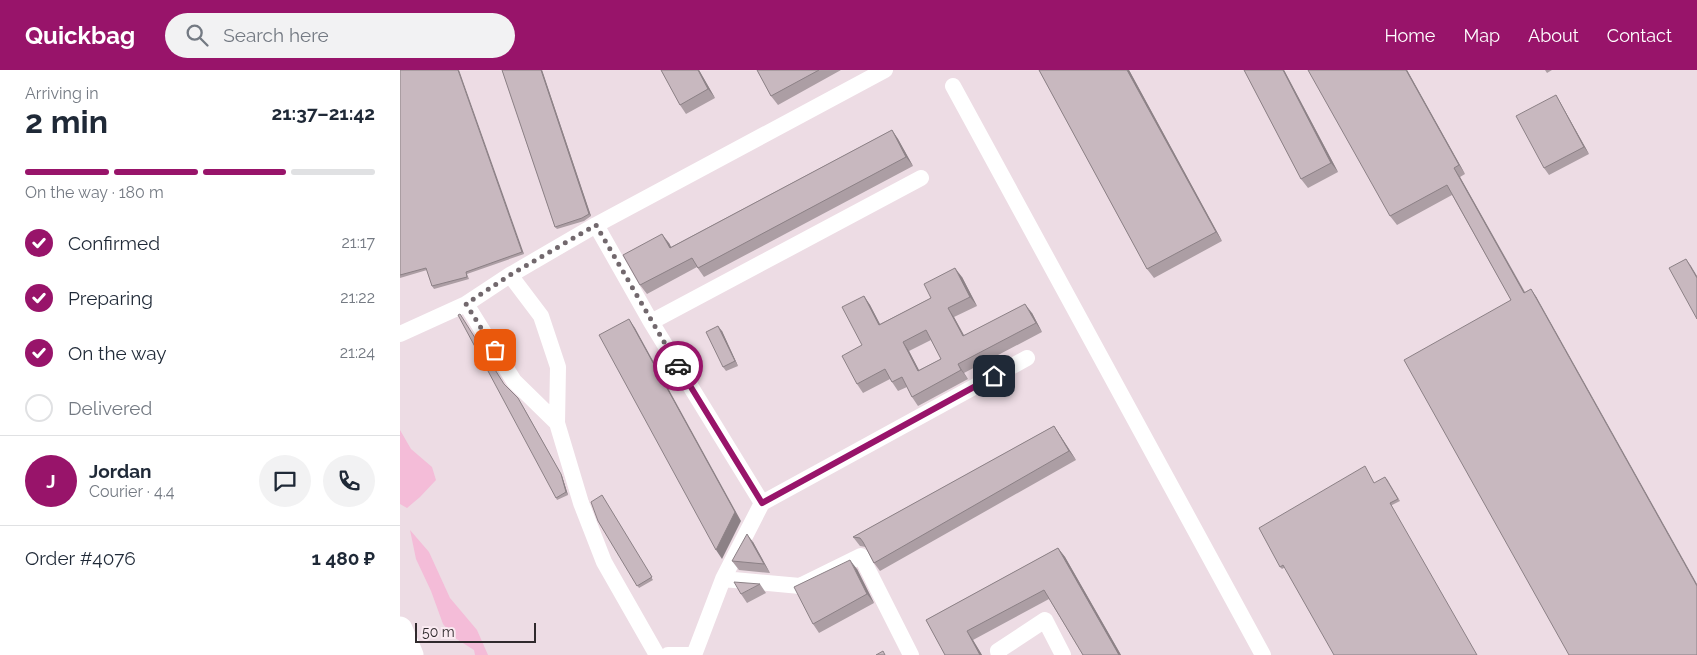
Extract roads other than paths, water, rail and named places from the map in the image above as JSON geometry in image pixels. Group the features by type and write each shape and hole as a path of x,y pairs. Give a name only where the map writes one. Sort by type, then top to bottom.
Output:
{"highway":[{"path":"400,629 411,655"}],"lane":[{"path":"400,334 466,304 510,275 596,225 885,70"},
{"path":"954,86 1263,655"},
{"path":"651,322 921,178"},
{"path":"596,225 651,322 762,503"},
{"path":"510,275 541,316 558,367 557,423 581,502 604,562 657,655"},
{"path":"466,304 514,381 557,423"},
{"path":"668,655 694,655 723,579 762,503 1027,358"},
{"path":"723,579 800,586 860,556 911,655"},
{"path":"999,655 998,651 1045,620 1063,655"}]}
